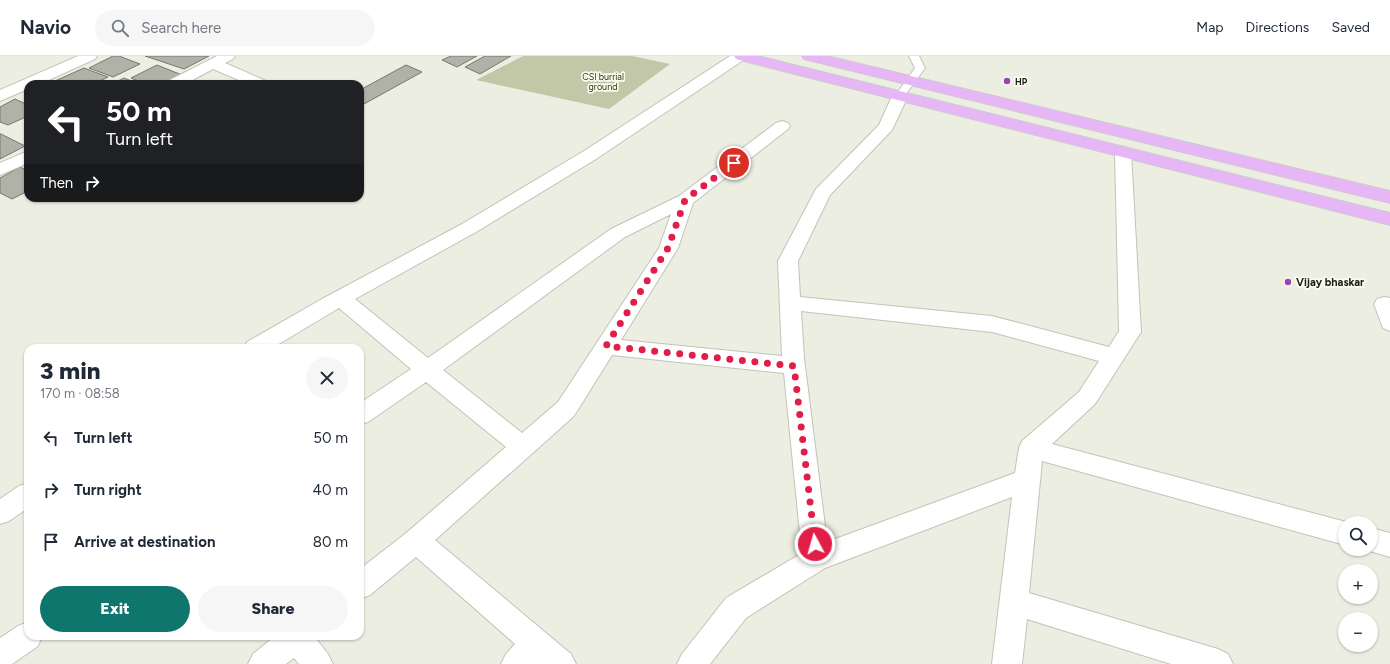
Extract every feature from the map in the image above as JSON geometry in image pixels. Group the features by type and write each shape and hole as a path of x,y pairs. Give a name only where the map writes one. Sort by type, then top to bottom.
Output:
{"highway":[{"path":"740,56 905,88 1390,197"},
{"path":"809,56 905,88 1124,152 1390,219"}],"street":[{"path":"36,80 90,56"},
{"path":"181,80 228,56"},
{"path":"262,344 341,298 469,228 590,155 740,56"},
{"path":"213,64 251,80"},
{"path":"0,96 24,85"},
{"path":"816,559 794,366 788,261 822,193 879,133 886,128 905,88"},
{"path":"364,412 427,370 618,233 685,200 782,126"},
{"path":"1007,664 1031,448 1087,398 1130,332 1124,152"},
{"path":"0,170 24,158"},
{"path":"364,583 415,541 566,409 668,248 685,200"},
{"path":"341,298 427,370 523,447"},
{"path":"791,303 992,324 1114,357"},
{"path":"606,346 794,366"},
{"path":"1031,448 1338,531"},
{"path":"692,664 736,608 816,559 1027,480"},
{"path":"0,513 24,497"},
{"path":"415,541 561,664"},
{"path":"1378,542 1390,546"},
{"path":"1015,602 1218,664"},
{"path":"0,654 24,639"},
{"path":"263,664 291,640"},
{"path":"299,640 318,664"},
{"path":"516,664 536,643"}],"lane":[{"path":"905,88 920,68 914,56"}],"green space":[{"name":"CSI burrial ground","path":"523,56 632,56 670,64 609,109 476,80"}],"building":[{"path":"113,56 119,56 140,64 113,77 89,68"},
{"path":"145,56 209,56 184,69"},
{"path":"451,56 477,56 457,67 442,60"},
{"path":"485,56 511,56 480,74 465,67"},
{"path":"157,65 182,75 172,80 136,80 131,78"},
{"path":"406,65 422,72 364,104 364,88"},
{"path":"84,68 108,77 102,80 57,80"},
{"path":"15,99 24,103 24,118 8,125 0,122 0,107"},
{"path":"0,134 24,146 24,147 0,159"},
{"path":"20,167 24,169 24,193 12,199 0,193 0,178"}],"place":[{"name":"HP","path":"1007,81"},
{"name":"Vijay bhaskar","path":"1288,282"}],"route":[{"path":"734,163 685,200 668,248 606,346 794,366 815,544"}]}
